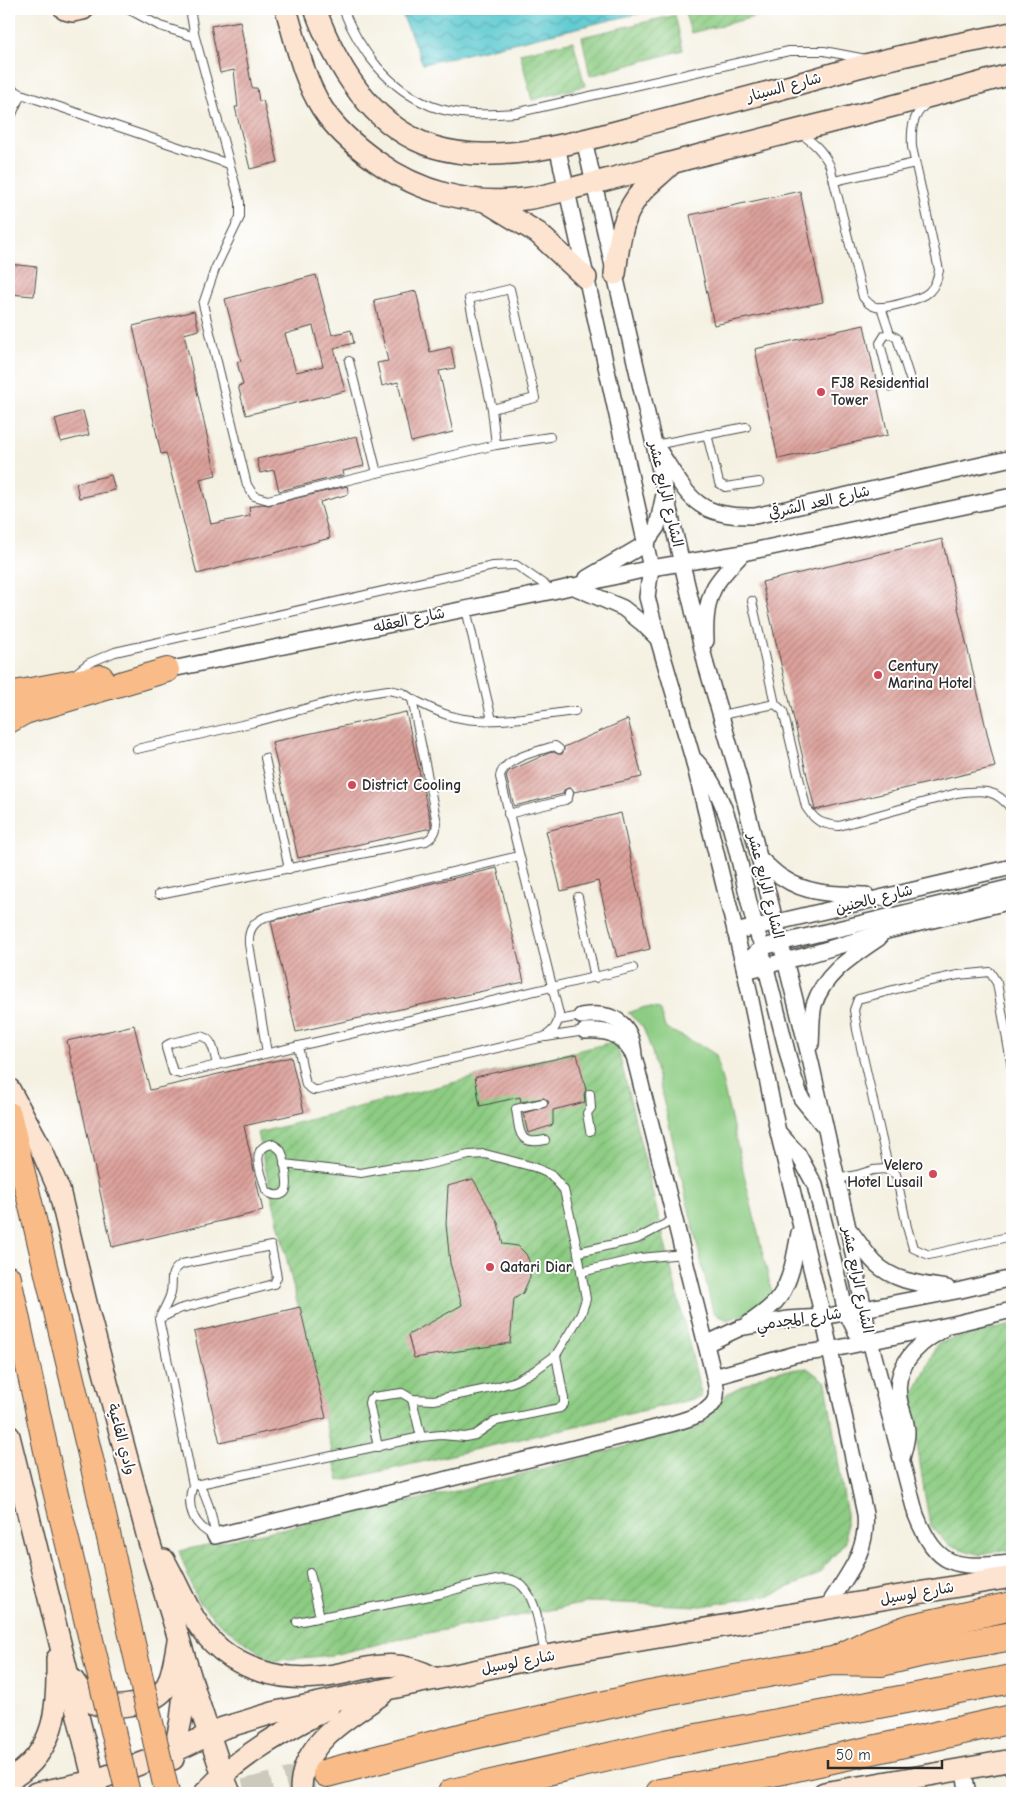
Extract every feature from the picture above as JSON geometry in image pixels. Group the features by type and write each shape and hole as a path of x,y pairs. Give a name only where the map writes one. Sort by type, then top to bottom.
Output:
{"highway":[{"path":"832,1662 872,1642 912,1628 1012,1606"},
{"path":"327,1773 464,1737 650,1696 832,1662 882,1662 924,1652 1012,1636"},
{"path":"452,1793 666,1744 1012,1679"},
{"path":"660,1793 760,1775 1012,1719"}],"main road":[{"path":"9,694 126,672 167,670"},
{"path":"9,721 25,712 167,670"},
{"path":"9,1114 92,1462 167,1793"},
{"path":"9,1278 51,1474 128,1793"},
{"path":"9,1338 13,1354 34,1396"}],"street":[{"path":"64,9 83,9"},
{"path":"286,9 310,84 322,108 350,142 400,178 436,192 485,201 526,199 567,190 1012,74"},
{"name":"شارع السينار","path":"315,9 340,64 358,92 374,110 391,124 412,137 434,147 480,153 557,146 584,140 778,90 875,62 1012,33"},
{"name":"الشارع الرابع عشر","path":"584,140 706,665 738,774 811,1063 848,1228 870,1341 916,1515 923,1534 942,1557 953,1562 973,1566 1012,1564"},
{"name":"الشارع الرابع عشر","path":"557,146 651,568 647,597 693,759 735,932 778,1132 823,1317 866,1526 863,1547 826,1609"},
{"path":"615,274 620,237 628,210 644,190 673,162"},
{"path":"485,201 538,233 586,278"},
{"name":"شارع العد الشرقي","path":"655,444 692,500 705,509 733,516 755,516 1012,458"},
{"path":"627,463 647,512 657,527 678,543 705,558"},
{"path":"572,586 645,544 657,527 665,492"},
{"path":"651,568 743,553 1012,496"},
{"path":"706,665 706,628 711,594 716,584 743,553"},
{"name":"شارع العقله","path":"167,670 553,591 651,568"},
{"path":"572,586 622,608 642,623 658,639"},
{"path":"693,759 712,781 724,806 755,928 762,948 793,1075 801,1098 826,1130"},
{"path":"759,858 782,878 797,887 811,892 885,896"},
{"name":"شارع بالحنين","path":"735,932 1012,867"},
{"path":"744,971 751,957 762,948 781,942 1012,887"},
{"path":"744,971 891,930 1012,901"},
{"path":"811,1063 812,1018 814,1006 822,986 843,964 891,930"},
{"path":"735,932 752,938 775,959 784,961"},
{"path":"215,1536 652,1429 710,1409 717,1391 634,1056 633,1043 628,1030 619,1020 604,1015 581,1016"},
{"path":"585,1032 602,1031 615,1035 626,1044 634,1056"},
{"name":"وادي القاعية","path":"9,1088 40,1144 59,1190 88,1310 148,1538 226,1785"},
{"path":"778,1132 798,1154 815,1185 846,1312 856,1332 870,1341"},
{"path":"740,1328 765,1312 780,1296 793,1264 800,1226"},
{"path":"848,1228 874,1263 890,1274 921,1284 961,1290"},
{"name":"شارع المجدمي","path":"706,1344 740,1328 787,1318 823,1317 1012,1278"},
{"path":"714,1377 796,1354 829,1350 1012,1310"},
{"path":"901,1462 906,1422 898,1389 904,1366 912,1353 928,1339 954,1324"},
{"path":"9,1436 56,1626 100,1789"},
{"path":"148,1538 170,1570 194,1618 219,1648 242,1663 259,1671 281,1676 305,1678 388,1665 419,1670 436,1679"},
{"name":"شارع لوسيل","path":"36,1793 100,1789 210,1734 255,1717 546,1656 1012,1577"},
{"path":"9,1780 36,1758 51,1730 56,1705 56,1626"},
{"path":"68,1671 80,1692 91,1702 103,1706 136,1704 154,1697 164,1690 173,1668 178,1637"},
{"path":"163,1793 175,1751 184,1699 186,1663"},
{"path":"301,1793 303,1774 309,1758 319,1741 389,1689"},
{"path":"205,1793 226,1785 280,1735 349,1697"},
{"path":"824,1793 1012,1760"},
{"path":"964,1769 968,1793"}],"lane":[{"path":"128,9 160,26 196,37"},
{"path":"190,9 240,202 240,217 215,269 203,304 247,485 254,496 268,500 496,445 550,437"},
{"path":"343,9 362,46 376,65 392,81 411,95 431,106 464,113 514,113 789,51 824,51 875,62"},
{"path":"9,87 21,94 229,164"},
{"path":"9,121 21,94"},
{"path":"795,130 824,153 830,166 863,297 874,307 920,298 934,286 939,270 914,163 911,131 915,117 924,105 939,94"},
{"path":"834,181 914,163"},
{"path":"492,409 535,398 510,289 469,299 492,409 496,445"},
{"path":"881,307 890,334 897,338 911,382"},
{"path":"890,334 885,335 880,343 891,387"},
{"path":"349,361 377,473"},
{"path":"655,444 746,426"},
{"path":"707,434 718,484 724,487 759,482"},
{"path":"67,682 89,663 115,652 493,566 516,565 553,591"},
{"path":"752,601 775,704 783,711 806,807 814,820 828,825 839,826 957,793 974,791 991,793 1004,798 1012,810"},
{"path":"466,609 492,720"},
{"path":"137,749 388,690 403,693 412,699 453,717 470,720 492,720 575,711"},
{"path":"159,894 289,869 426,840 432,837 436,831 437,823 412,699"},
{"path":"721,715 775,704"},
{"path":"544,1037 551,1034 556,1028 559,1014 500,782 500,772 512,762 551,746 556,746 560,749"},
{"path":"265,758 289,869"},
{"path":"508,814 565,800 568,798 569,793"},
{"path":"267,1053 249,944 249,935 257,921 265,917 519,856"},
{"path":"578,897 595,978"},
{"path":"217,1065 212,1044 206,1037 197,1037 171,1043 167,1046 172,1070 175,1074 180,1074 633,968"},
{"path":"889,1171 854,1010 858,999 916,984 990,972 997,983 1012,1068"},
{"path":"558,1020 581,1016"},
{"path":"298,1046 306,1085 313,1090 318,1090 544,1037 585,1032"},
{"path":"590,1094 591,1108 587,1113 590,1131"},
{"path":"543,1103 516,1109 520,1134 532,1142 544,1140"},
{"path":"272,1144 282,1152 284,1164 288,1183 286,1191 281,1195 275,1196 266,1190 258,1163 258,1153 265,1145 272,1144"},
{"path":"284,1164 360,1173 393,1166 421,1166 469,1155 485,1154 528,1165 551,1175 564,1190 586,1299 581,1314 556,1355 534,1371 513,1382 492,1388 434,1400 412,1399 402,1393 373,1397 370,1399 378,1447"},
{"path":"837,1179 873,1170 885,1169 896,1174 913,1248 929,1255 1012,1236"},
{"path":"578,1252 637,1239 675,1218"},
{"path":"159,1319 179,1309 274,1284 277,1277 271,1246 182,1264 172,1273 171,1294 159,1319 196,1485 211,1510 215,1536"},
{"path":"581,1272 640,1258 684,1254"},
{"path":"196,1485 421,1437 475,1435 494,1422 560,1408 564,1404 564,1399 556,1355"},
{"path":"412,1399 421,1437"},
{"path":"196,1485 190,1498 195,1519 200,1528 215,1536"},
{"path":"310,1573 320,1617"},
{"path":"297,1622 439,1594 485,1582 504,1579 513,1580 525,1588 530,1596 546,1656"}],"green space":[{"path":"705,9 786,9 691,33 685,13"},
{"path":"675,15 683,50 590,76 582,37"},
{"path":"573,41 585,86 532,100 520,53"},
{"path":"645,1007 660,1009 665,1028 716,1055 773,1297 759,1309 727,1320 713,1312 652,1052 643,1027 628,1013"},
{"path":"616,1041 702,1397 339,1481 257,1133"},
{"path":"1012,1325 1012,1549 981,1555 948,1545 930,1525 911,1401 937,1344"},
{"path":"807,1368 826,1382 846,1510 846,1542 817,1575 771,1595 702,1606 592,1602 412,1636 332,1655 271,1661 219,1623 197,1600 179,1551 466,1489 702,1426 726,1394 770,1372"}],"water":[{"path":"400,9 658,9 423,64"}],"building":[{"path":"240,21 252,88 257,88 259,102 263,100 278,162 250,169 235,107 238,107 234,70 220,73 211,26"},
{"path":"800,191 823,302 714,325 690,215"},
{"path":"9,264 37,267 34,296 9,294"},
{"path":"316,275 332,335 351,330 354,343 334,348 345,391 246,415 238,386 243,385 237,362 241,361 225,299","holes":["313,326 323,366 296,372 285,334"]},
{"path":"416,291 430,352 451,347 455,368 439,371 453,432 411,442 398,382 382,386 377,363 388,361 374,300"},
{"path":"194,311 199,330 184,334 216,475 200,479 211,524 250,516 249,507 262,504 269,505 347,486 349,494 320,502 330,538 197,574 166,453 161,454 133,326"},
{"name":"FJ8 Residential Tower","path":"864,325 888,435 778,459 755,349"},
{"path":"83,411 89,435 61,442 55,419"},
{"path":"357,436 364,466 343,471 344,475 279,491 274,470 260,473 257,459"},
{"path":"111,475 115,490 79,498 76,483"},
{"name":"Century Marina Hotel","path":"942,539 995,767 815,810 762,582"},
{"name":"District Cooling","path":"406,712 431,828 298,858 272,742"},
{"path":"628,719 642,777 574,792 572,788 568,788 564,790 563,794 514,806 506,776 509,771 549,753 562,754 564,747"},
{"path":"621,813 650,949 617,957 598,881 561,891 546,831"},
{"path":"497,868 524,982 296,1032 271,921"},
{"path":"134,1025 150,1090 291,1057 304,1112 244,1126 263,1211 112,1247 67,1041"},
{"path":"577,1054 586,1090 584,1094 585,1102 553,1110 553,1125 528,1133 523,1113 546,1107 549,1102 544,1098 521,1102 520,1097 480,1106 475,1077"},
{"name":"Qatari Diar","path":"473,1179 498,1223 503,1244 518,1246 526,1254 530,1263 530,1277 523,1293 514,1299 510,1343 414,1358 408,1335 462,1305 450,1263 446,1224 448,1186"},
{"path":"300,1307 326,1418 220,1443 194,1332"}],"tunnel":[{"path":"245,1793 327,1773"}],"place":[{"name":"FJ8 Residential Tower","path":"821,392"},
{"name":"Century Marina Hotel","path":"878,675"},
{"name":"District Cooling","path":"352,785"},
{"name":"Velero Hotel Lusail","path":"933,1174"},
{"name":"Qatari Diar","path":"490,1267"}]}
